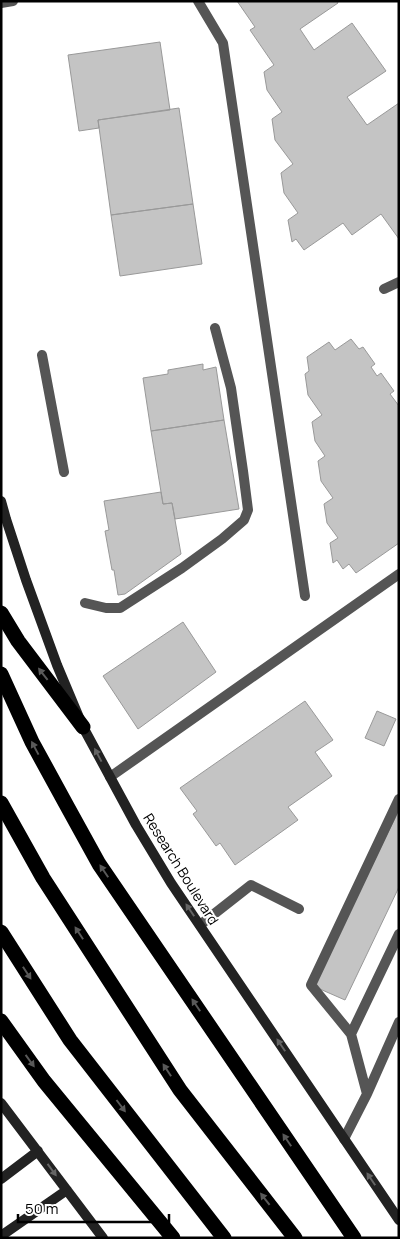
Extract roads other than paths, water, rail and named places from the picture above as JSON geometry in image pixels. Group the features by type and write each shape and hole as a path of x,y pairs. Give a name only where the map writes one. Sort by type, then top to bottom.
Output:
{"highway":[{"path":"1,612 18,641 83,727"},
{"path":"1,674 32,742 99,864 354,1238"},
{"path":"1,803 43,878 180,1090 295,1238"},
{"path":"1,932 70,1040 224,1238"},
{"path":"1,1021 44,1081 173,1238"}],"main road":[{"name":"Research Boulevard","path":"1,501 8,528 57,665 83,727 110,777 171,883 399,1220"},
{"path":"1,1103 103,1238"},
{"path":"1,1179 38,1151"},
{"path":"1,1236 66,1190"}],"street":[{"path":"1,3 13,1"},
{"path":"198,1 223,43 305,596"},
{"path":"384,289 399,282"},
{"path":"86,603 106,608 120,608 190,562 244,520 248,510 244,471 231,388 216,328"},
{"path":"42,355 64,472"},
{"path":"110,777 399,574"},
{"path":"368,1094 351,1034 311,984 399,799"},
{"path":"200,925 252,885 300,909"},
{"path":"351,1034 399,934"},
{"path":"344,1139 368,1094 399,1022"}]}
